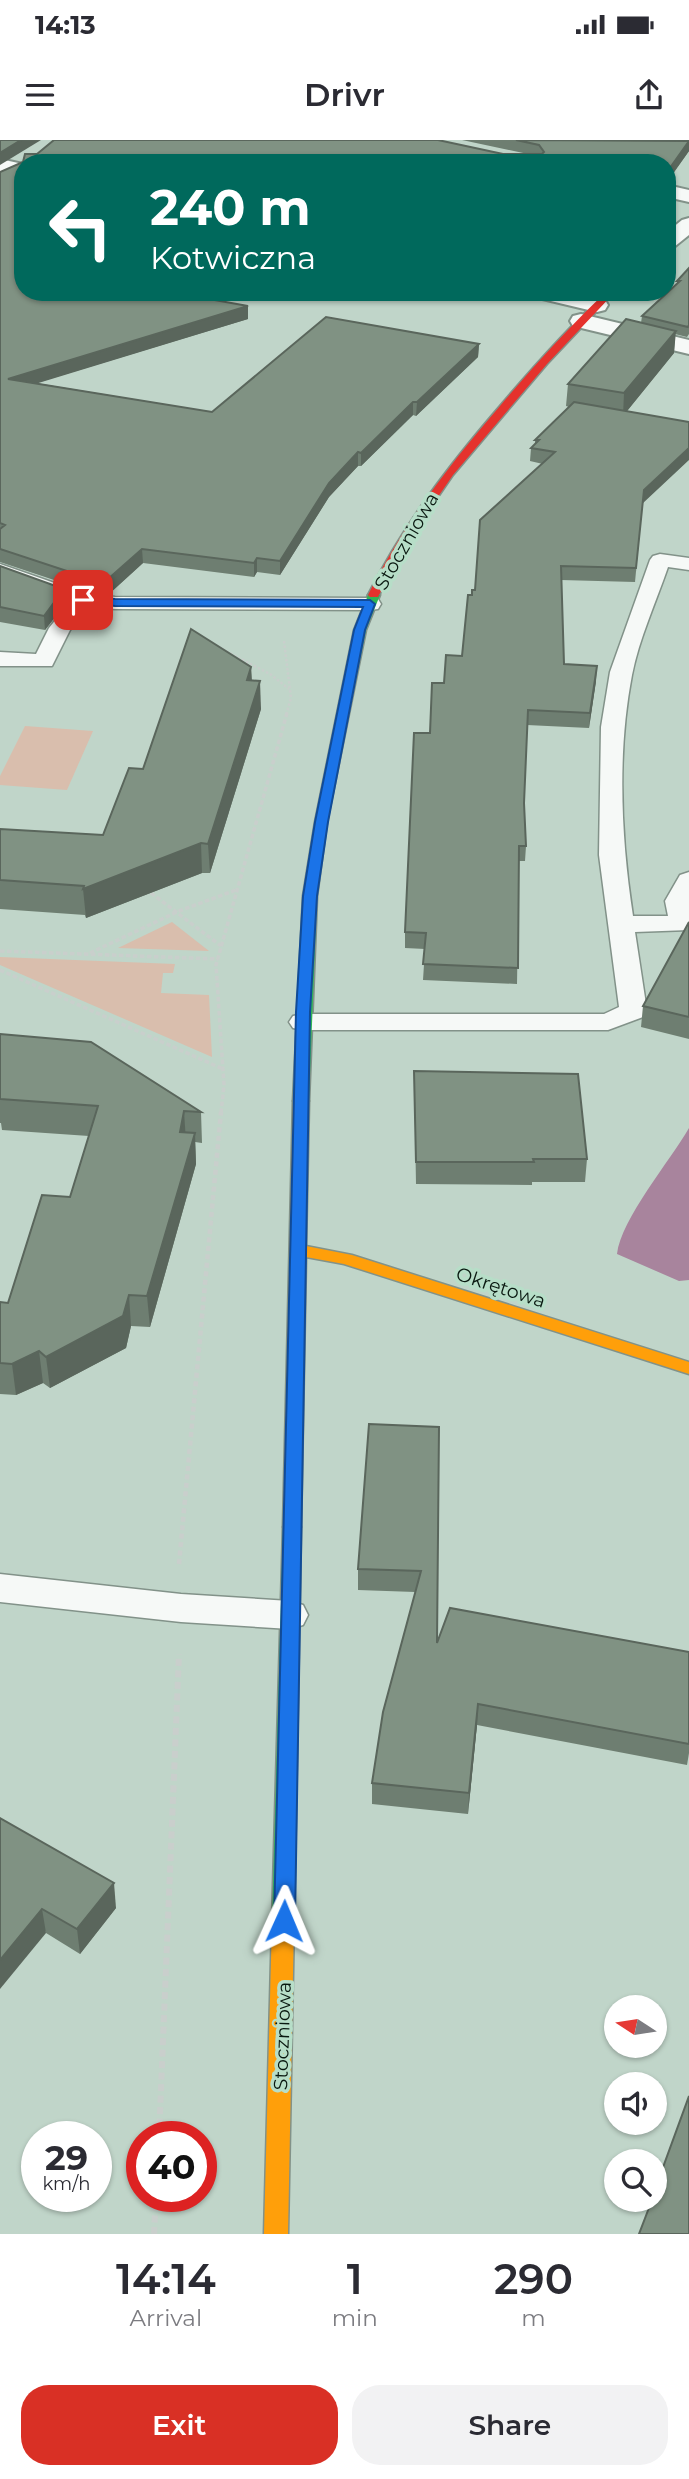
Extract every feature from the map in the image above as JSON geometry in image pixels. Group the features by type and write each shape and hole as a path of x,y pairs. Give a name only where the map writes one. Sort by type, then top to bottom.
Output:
{"street":[{"path":"577,301 597,306 689,347"},
{"name":"Stoczniowa","path":"276,2234 303,1022 310,896 321,822 360,630 370,604 428,499 518,391 597,306"},
{"name":"Okrętowa","path":"299,1250 346,1259 689,1368"}],"lane":[{"path":"303,1022 608,1022 633,1011 611,855 613,727 621,672 660,560 689,564"},
{"path":"0,570 83,600 115,603 370,604"},
{"path":"0,659 44,661 60,628 83,600"},
{"path":"619,924 686,924 678,901 689,880"},
{"path":"0,1588 181,1608 290,1615"}],"path":[{"path":"160,2121 181,1608 179,1543 223,1098 218,959 291,698 284,639"},
{"path":"210,643 270,674 289,690"},
{"path":"86,954 178,911 237,890"},
{"path":"151,892 221,946"},
{"path":"0,951 218,959"},
{"path":"0,970 223,1069"},
{"path":"154,2234 155,2212"}],"shaded area":[{"path":"25,726 93,731 67,790 0,785 0,776"},
{"path":"172,922 209,951 118,948"},
{"path":"0,957 175,964 173,973 163,973 161,993 209,995 212,1057 0,965"},
{"path":"689,1128 689,1280 679,1281 617,1254 627,1224"}],"building":[{"path":"0,140 21,140 0,153"},
{"path":"54,140 438,140 503,154 37,154"},
{"path":"516,140 689,141 676,159 676,154 542,154 544,152 539,145"},
{"path":"14,166 14,301 220,301 248,306 8,379 212,412 326,317 479,344 417,402 413,402 361,453 358,452 329,483 280,561 257,558 254,563 142,549 108,579 85,577 0,549 0,529 5,525 0,523 0,172"},
{"path":"689,268 688,327 642,316 658,301 676,301 676,285 680,281 677,281"},
{"path":"626,319 676,331 624,393 568,384"},
{"path":"574,402 689,422 689,448 644,490 636,568 561,566 564,664 597,666 590,713 528,710 524,803 526,846 519,846 518,968 423,964 426,933 405,932 414,733 430,733 432,683 444,683 446,655 462,656 468,595 472,595 472,590 475,590 480,520 555,452 531,448 539,440 535,440"},
{"path":"0,566 64,589 44,616 0,607"},
{"path":"191,629 251,667 247,680 260,681 208,844 201,843 83,889 84,886 0,880 0,829 103,835 129,768 143,769"},
{"path":"689,922 689,1017 643,1006"},
{"path":"0,1034 91,1042 201,1112 184,1111 180,1132 195,1133 147,1296 129,1295 123,1316 46,1357 39,1351 12,1364 0,1363 0,1302 8,1303 42,1195 70,1197 98,1106 0,1099"},
{"path":"414,1071 578,1074 587,1159 416,1162"},
{"path":"369,1424 439,1427 437,1643 450,1608 689,1652 689,1744 478,1704 469,1793 372,1783 383,1712 421,1571 358,1569"},
{"path":"0,1818 114,1883 77,1929 42,1909 0,1960"},
{"path":"689,2096 689,2234 639,2234 647,2212 667,2212 667,2156"}],"traffic: fast":[{"path":"301,1101 310,896 321,822 360,630 374,595"},
{"path":"283,1921 292,1527"}],"traffic: slow":[{"path":"292,1527 301,1101"},
{"path":"299,1250 346,1259 689,1368"},
{"path":"276,2234 283,1921"}],"traffic: jam":[{"path":"374,595 402,542 450,473 543,362 602,301"}],"route":[{"path":"83,600 115,603 216,601 370,604 360,630 321,822 310,896 303,1012 284,1921"}]}
